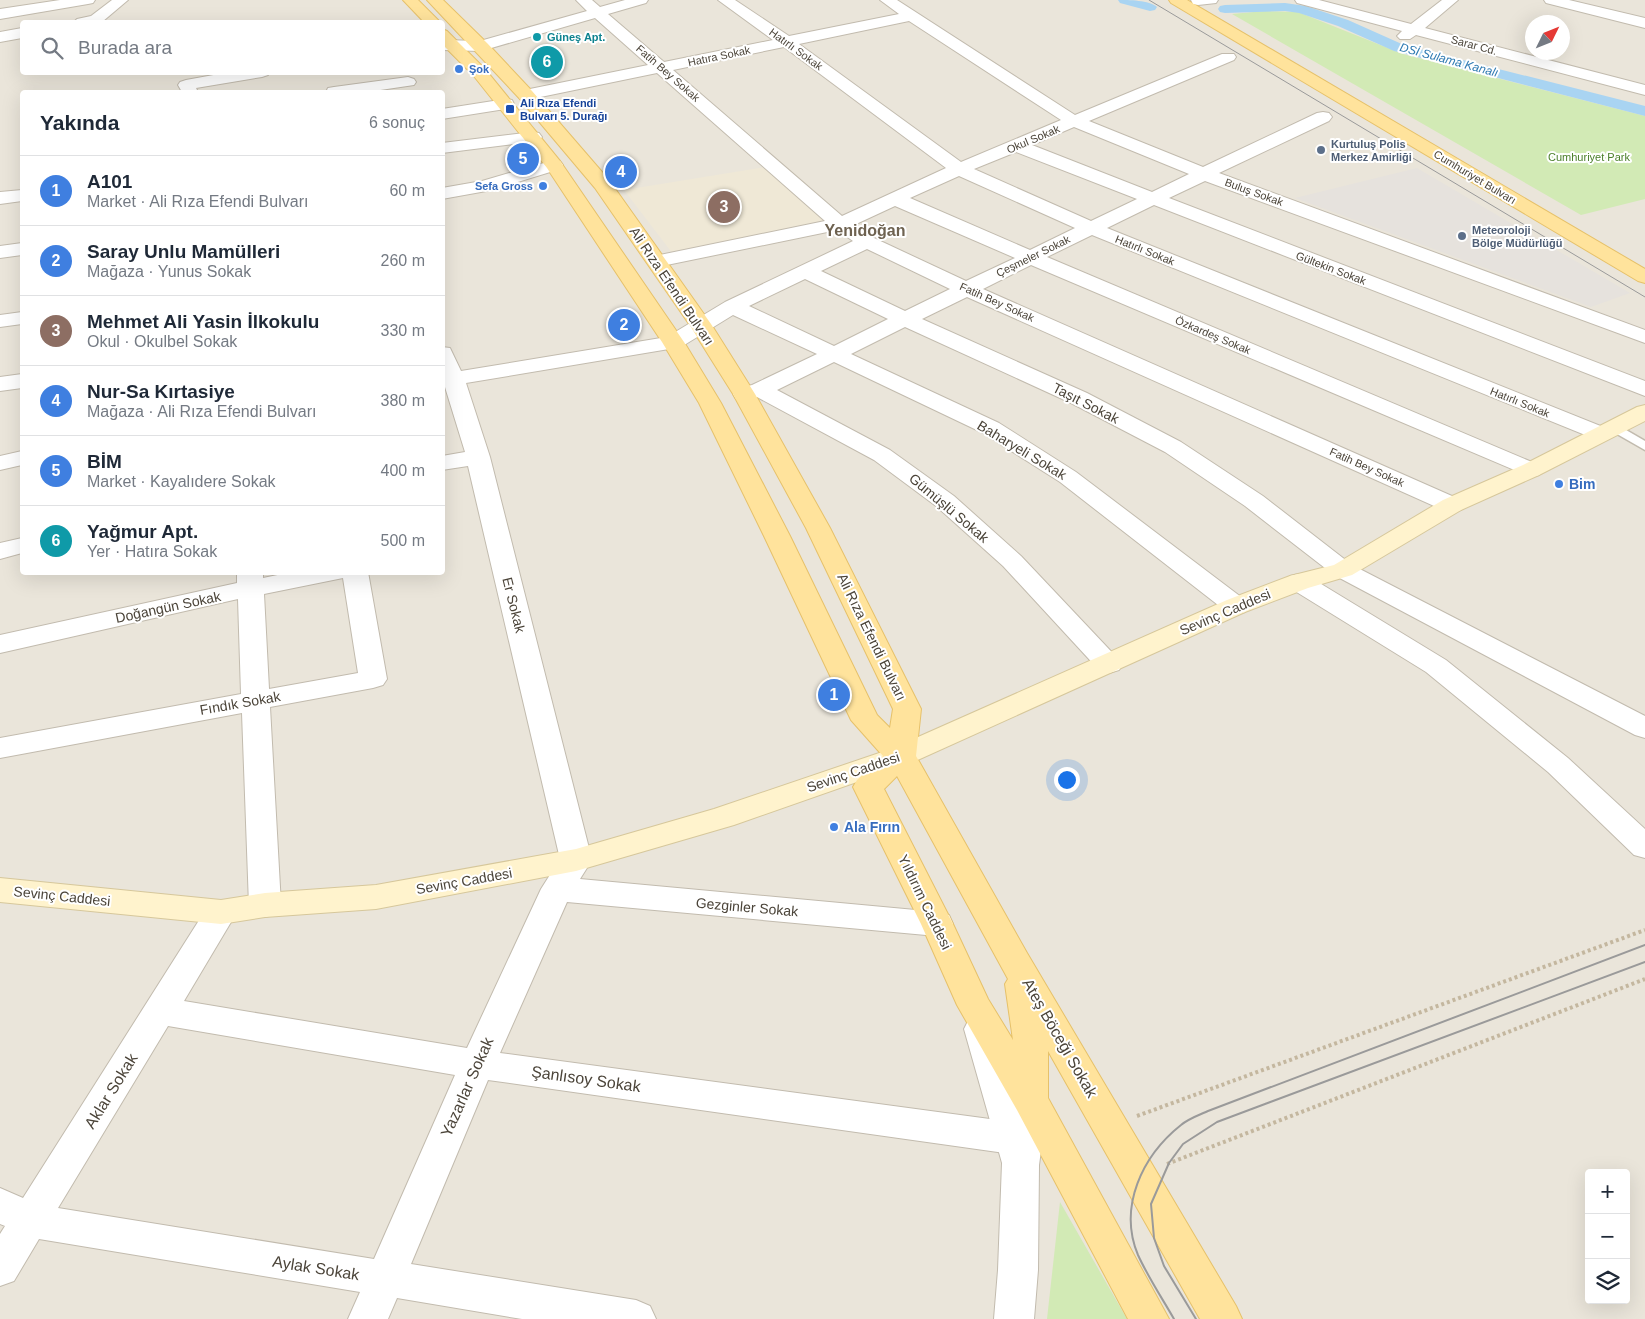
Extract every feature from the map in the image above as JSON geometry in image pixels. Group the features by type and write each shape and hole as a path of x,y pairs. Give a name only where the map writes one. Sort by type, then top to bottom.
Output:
{"main road":[{"path":"410,0 430,20"},
{"name":"Ali Rıza Efendi Bulvarı","path":"434,0 481,46 526,95 602,184 700,324 752,392 907,709 901,756"},
{"name":"Cumhuriyet Bulvarı","path":"1176,0 1645,277"},
{"name":"Cumhuriyet Bulvarı","path":"1202,0 1645,262"},
{"path":"446,41 506,104 554,164 673,342 710,403 777,536 864,720 901,756"},
{"name":"Sevinç Caddesi","path":"0,890 221,912 265,905 376,896 576,860 723,818 901,756 1236,606 1299,582 1343,570 1452,504 1531,470 1645,412"},
{"name":"Yıldırım Caddesi","path":"901,756 868,788 937,924 974,1005 1030,1099"},
{"name":"Ateş Böceği Sokak","path":"901,756 1016,962 1222,1319"},
{"path":"1016,962 1026,999 1032,1067 1030,1099 1149,1319"}],"street":[{"path":"0,14 82,0"},
{"path":"91,20 121,0"},
{"name":"Fatih Bey Sokak","path":"584,0 840,224 867,242 966,289 1452,504"},
{"path":"446,41 481,46 641,0"},
{"name":"Hatırlı Sokak","path":"726,0 787,42 959,169 1091,228 1607,431"},
{"name":"Buluş Sokak","path":"888,0 1073,121 1204,174 1645,337"},
{"name":"Sarar Cd.","path":"1302,0 1645,90"},
{"path":"1415,29 1451,0"},
{"path":"1551,0 1645,23"},
{"name":"Hatıra Sokak","path":"526,95 912,16"},
{"path":"0,37 20,33"},
{"name":"Okul Sokak","path":"657,261 840,224 959,169 1228,57"},
{"path":"188,90 250,75"},
{"path":"349,90 409,82"},
{"path":"445,114 506,104"},
{"name":"Çeşmeler Sokak","path":"752,392 1323,117"},
{"path":"445,148 533,137"},
{"name":"Gültekin Sokak","path":"1018,146 1645,389"},
{"path":"445,193 485,186 554,164"},
{"path":"0,198 20,196"},
{"name":"Özkardeş Sokak","path":"896,199 1030,258 1531,470"},
{"path":"448,380 673,342 732,306 867,242"},
{"path":"0,252 20,249"},
{"name":"Taşıt Sokak","path":"807,272 1079,398 1173,448 1254,501 1343,570 1645,728"},
{"name":"Baharyeli Sokak","path":"732,306 832,355 991,428 1068,477 1236,606"},
{"path":"0,321 20,318"},
{"name":"Er Sokak","path":"445,366 448,380 478,457 576,860"},
{"path":"0,384 20,381"},
{"name":"Gümüşlü Sokak","path":"752,392 882,455 945,501 1012,561 1109,664"},
{"path":"445,462 478,457"},
{"path":"0,463 20,458"},
{"path":"0,550 20,546"},
{"name":"Doğangün Sokak","path":"0,644 250,580 304,575"},
{"name":"Fındık Sokak","path":"0,748 373,679 356,575"},
{"path":"250,580 265,905"},
{"path":"1299,582 1436,666 1558,765 1645,847"},
{"name":"Yazarlar Sokak","path":"368,1319 477,1064 557,889 576,860"},
{"name":"Gezginler Sokak","path":"557,889 937,924"},
{"name":"Aklar Sokak","path":"0,1268 15,1213 160,1011 221,912"},
{"path":"974,1005 1016,1151 1018,1270 1014,1319"},
{"name":"Şanlısoy Sokak","path":"160,1011 1016,1151"},
{"path":"1016,1151 1030,1099"},
{"name":"Aylak Sokak","path":"15,1213 384,1279 636,1319"}],"lane":[{"path":"1607,431 1645,446"}],"path":[{"path":"1111,1126 1645,930"},
{"path":"1139,1175 1645,979"}],"shaded area":[{"path":"0,0 1645,0 1645,1319 0,1319"},
{"path":"766,167 830,223 673,254 624,190"},
{"path":"1417,168 1630,293 1591,307 1295,198"}],"green space":[{"name":"Cumhuriyet Park","path":"1265,11 1298,12 1403,54 1645,116 1645,199 1581,215 1232,14"},
{"path":"1060,1202 1127,1319 1047,1319"}],"waterway":[{"name":"DSİ Sulama Kanalı","path":"1125,0 1150,7"},
{"name":"DSİ Sulama Kanalı","path":"1225,9 1285,7 1301,9 1343,23 1399,48 1645,111"}],"tram line":[{"path":"1149,0 1645,297"},
{"path":"1174,1319 1138,1255 1131,1219 1137,1184 1145,1167 1155,1152 1181,1125 1208,1111 1645,945"},
{"path":"1196,1319 1164,1266 1154,1238 1151,1204 1169,1163 1183,1144 1217,1122 1645,962"}],"place":[{"name":"Güneş Apt.","path":"537,37"},
{"name":"Yağmur Apt.","path":"547,62"},
{"name":"Şok","path":"459,69"},
{"name":"Ali Rıza Efendi Bulvarı 5. Durağı","path":"510,109"},
{"name":"Kurtuluş Polis Merkez Amirliği","path":"1321,150"},
{"name":"BİM","path":"523,159"},
{"name":"Nur-Sa Kırtasiye","path":"621,172"},
{"name":"Sefa Gross","path":"543,186"},
{"name":"Mehmet Ali Yasin İlkokulu","path":"724,207"},
{"name":"Meteoroloji Bölge Müdürlüğü","path":"1462,236"},
{"name":"Saray Unlu Mamülleri","path":"624,325"},
{"name":"Bim","path":"1559,484"},
{"name":"A101","path":"834,695"},
{"name":"Ala Fırın","path":"834,827"}],"district":[{"name":"Yenidoğan","path":"865,230"}]}
